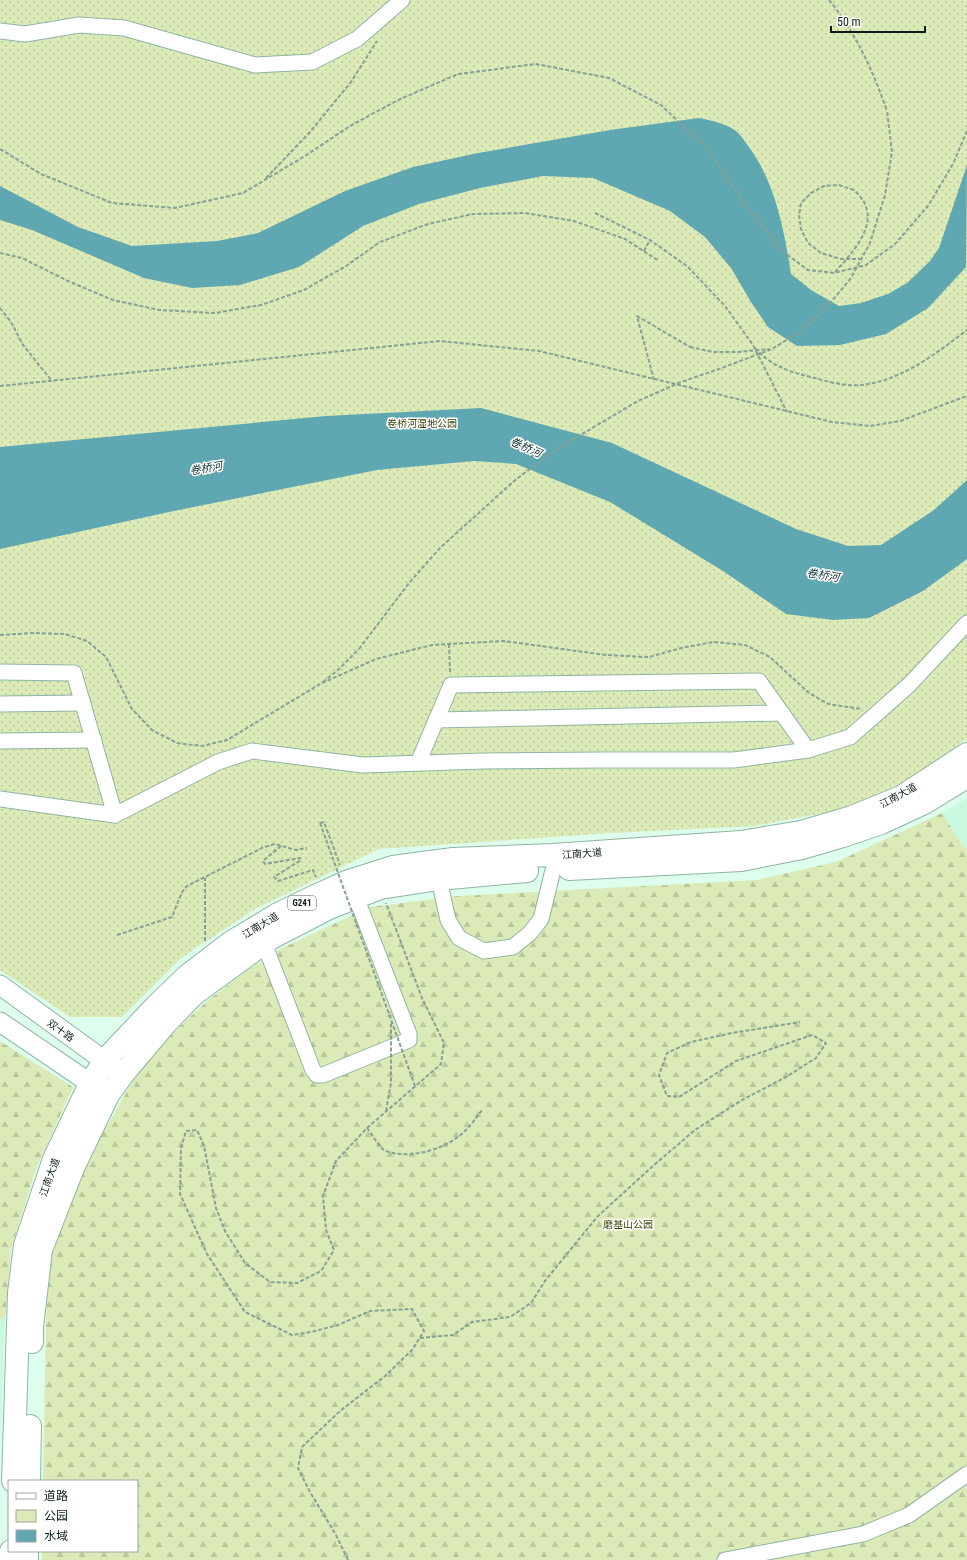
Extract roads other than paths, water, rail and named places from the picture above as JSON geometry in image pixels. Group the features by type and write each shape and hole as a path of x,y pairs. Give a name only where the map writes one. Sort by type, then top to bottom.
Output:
{"highway":[{"name":"江南大道","path":"13,1480 19,1293 25,1245 54,1159 99,1090 123,1074 166,1023 194,994 264,943 329,908 351,890 393,867 453,859 553,855 741,842 800,832 852,817 901,796 967,754"},
{"name":"江南大道","path":"28,1480 32,1327 41,1250 73,1168 99,1090 104,1061 156,1006 187,976 230,942 271,918 323,893 380,888 439,879 515,871 741,860 802,848 881,823 924,802 967,777"}],"main road":[{"name":"双十路","path":"0,985 123,1074"},
{"path":"0,1022 99,1090"}],"street":[{"path":"0,31 25,34 79,25 124,28 255,65 312,62 357,39 402,0"},
{"path":"0,799 115,816 218,762 252,751 363,765 603,760 734,760 808,750 850,738 909,685 967,623"},
{"path":"0,672 74,673 115,816"},
{"path":"418,763 451,685 759,681 808,750"},
{"path":"0,704 83,703"},
{"path":"436,720 782,713"},
{"path":"0,741 94,740"},
{"path":"439,879 448,920 459,938 484,951 513,947 530,933 541,919 553,870"},
{"path":"264,943 313,1070 318,1075 323,1075 409,1040 409,1034 351,890"},
{"path":"725,1560 863,1534 909,1515 967,1474"}],"water":[{"path":"699,118 728,126 736,131 756,157 777,206 791,274 811,290 839,306 861,303 888,294 907,283 930,261 939,248 967,165 966,267 928,308 886,334 840,345 797,346 768,327 731,268 705,237 670,211 593,178 543,176 480,188 419,204 363,226 299,267 240,285 192,288 144,278 32,230 0,220 0,186 78,227 132,246 217,241 258,233 345,191 413,167 478,153 610,130"},
{"name":"卷桥河","path":"481,408 612,443 796,529 848,546 881,545 934,510 967,480 967,559 923,591 869,618 833,620 786,614 723,571 610,502 516,464 474,461 377,470 169,512 0,549 0,447 326,416"}],"park label":[{"name":"卷桥河湿地公园","path":"422,423"},
{"name":"磨基山公园","path":"628,1224"}]}
